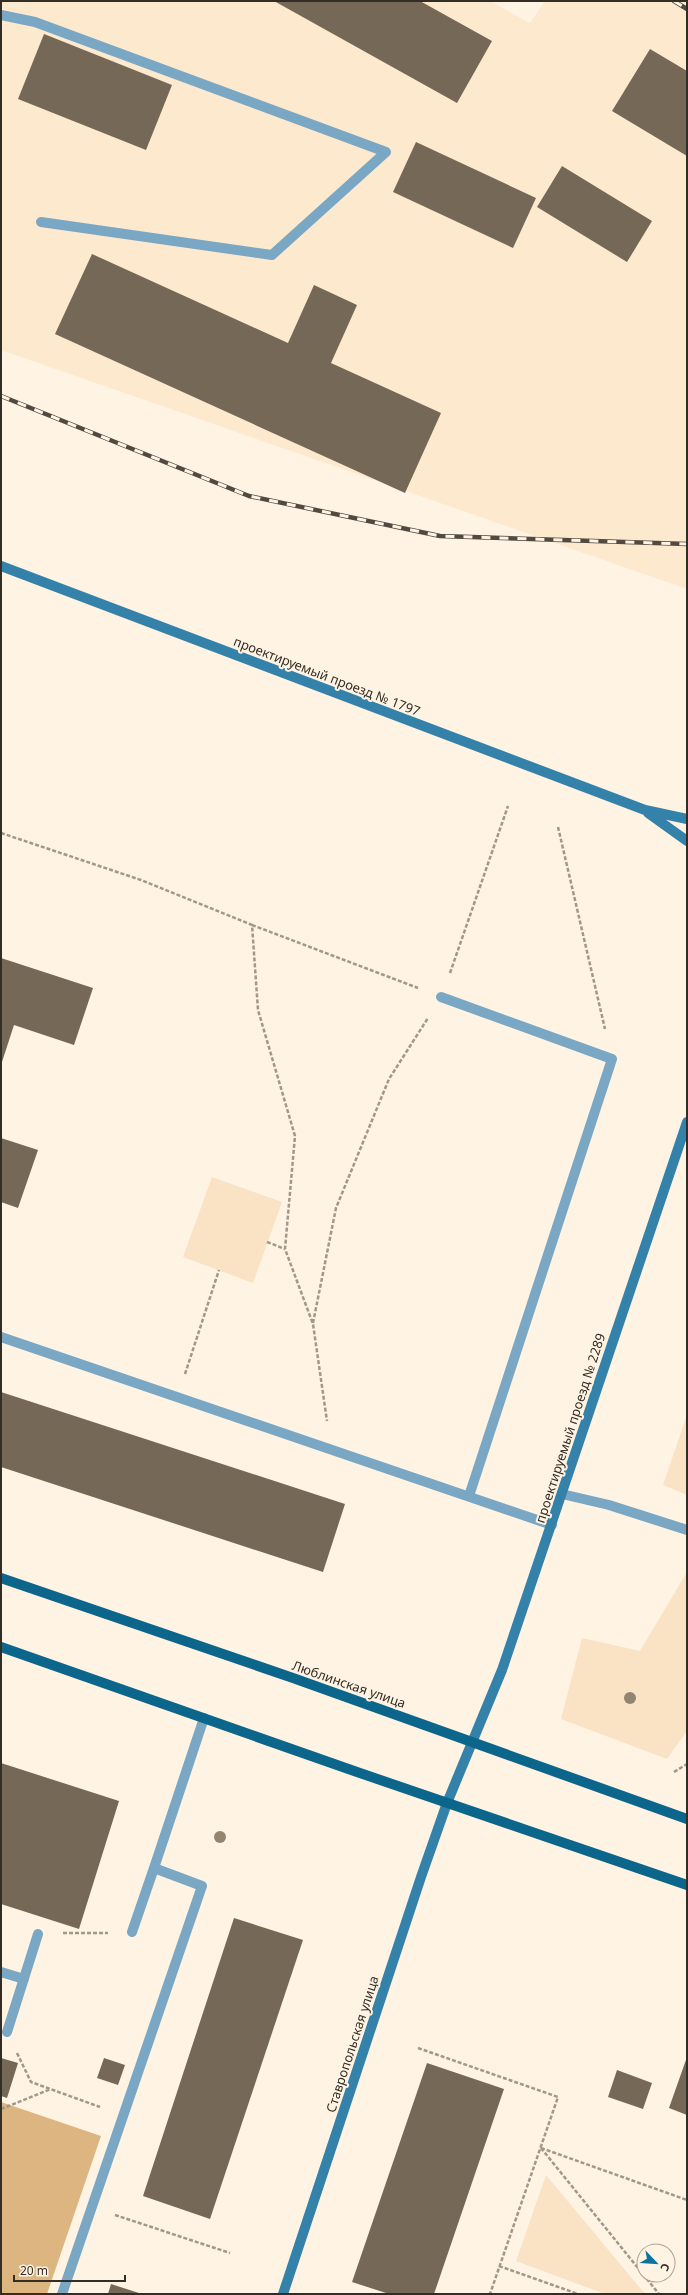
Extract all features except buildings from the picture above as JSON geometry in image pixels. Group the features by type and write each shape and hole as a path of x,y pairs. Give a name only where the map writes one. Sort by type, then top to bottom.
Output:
{"main road":[{"name":"проектируемый проезд № 1797","path":"1,566 645,810"},
{"path":"645,810 687,819"},
{"path":"645,810 687,841"},
{"name":"проектируемый проезд № 2289","path":"447,1803 502,1670 552,1525 606,1357 687,1122"},
{"name":"Люблинская улица","path":"1,1578 472,1741 687,1819"},
{"path":"1,1647 687,1885"},
{"name":"Ставропольская улица","path":"283,2294 447,1803"}],"lane":[{"path":"1,15 35,22 386,152 272,255 41,222"},
{"path":"441,997 612,1059 469,1496"},
{"path":"1,1337 552,1525"},
{"path":"562,1494 609,1505 687,1530"},
{"path":"132,1932 204,1718"},
{"path":"62,2294 202,1886 154,1868"},
{"path":"7,2032 38,1934"},
{"path":"1,1972 24,1979"}],"path":[{"path":"313,1324 336,1208 389,1079 441,997 508,806"},
{"path":"558,827 612,1059"},
{"path":"1,833 141,880 252,926 441,997"},
{"path":"252,926 258,1010 295,1136 286,1249 313,1324 331,1450"},
{"path":"267,1242 286,1249"},
{"path":"177,1397 219,1270"},
{"path":"674,1772 687,1764"},
{"path":"38,1934 132,1932"},
{"path":"7,2032 31,2082 123,2116"},
{"path":"418,2048 558,2097 490,2294"},
{"path":"1,2109 51,2089"},
{"path":"541,2148 687,2200"},
{"path":"541,2148 659,2294"},
{"path":"92,2207 230,2253"},
{"path":"499,2266 578,2294"}],"shaded area":[{"path":"1,1 490,1 530,23 545,1 687,1 687,589 1,350"},
{"path":"212,1177 282,1202 253,1283 183,1257"},
{"path":"687,1415 687,1495 663,1485"},
{"path":"687,1572 687,1731 667,1759 561,1719 582,1638 640,1651"},
{"path":"1,2102 101,2136 47,2294 1,2294"},
{"path":"546,2175 645,2294 605,2294 516,2261"}],"railway":[{"path":"674,1 687,9"},
{"path":"1,396 249,496 440,536 687,544"}]}
